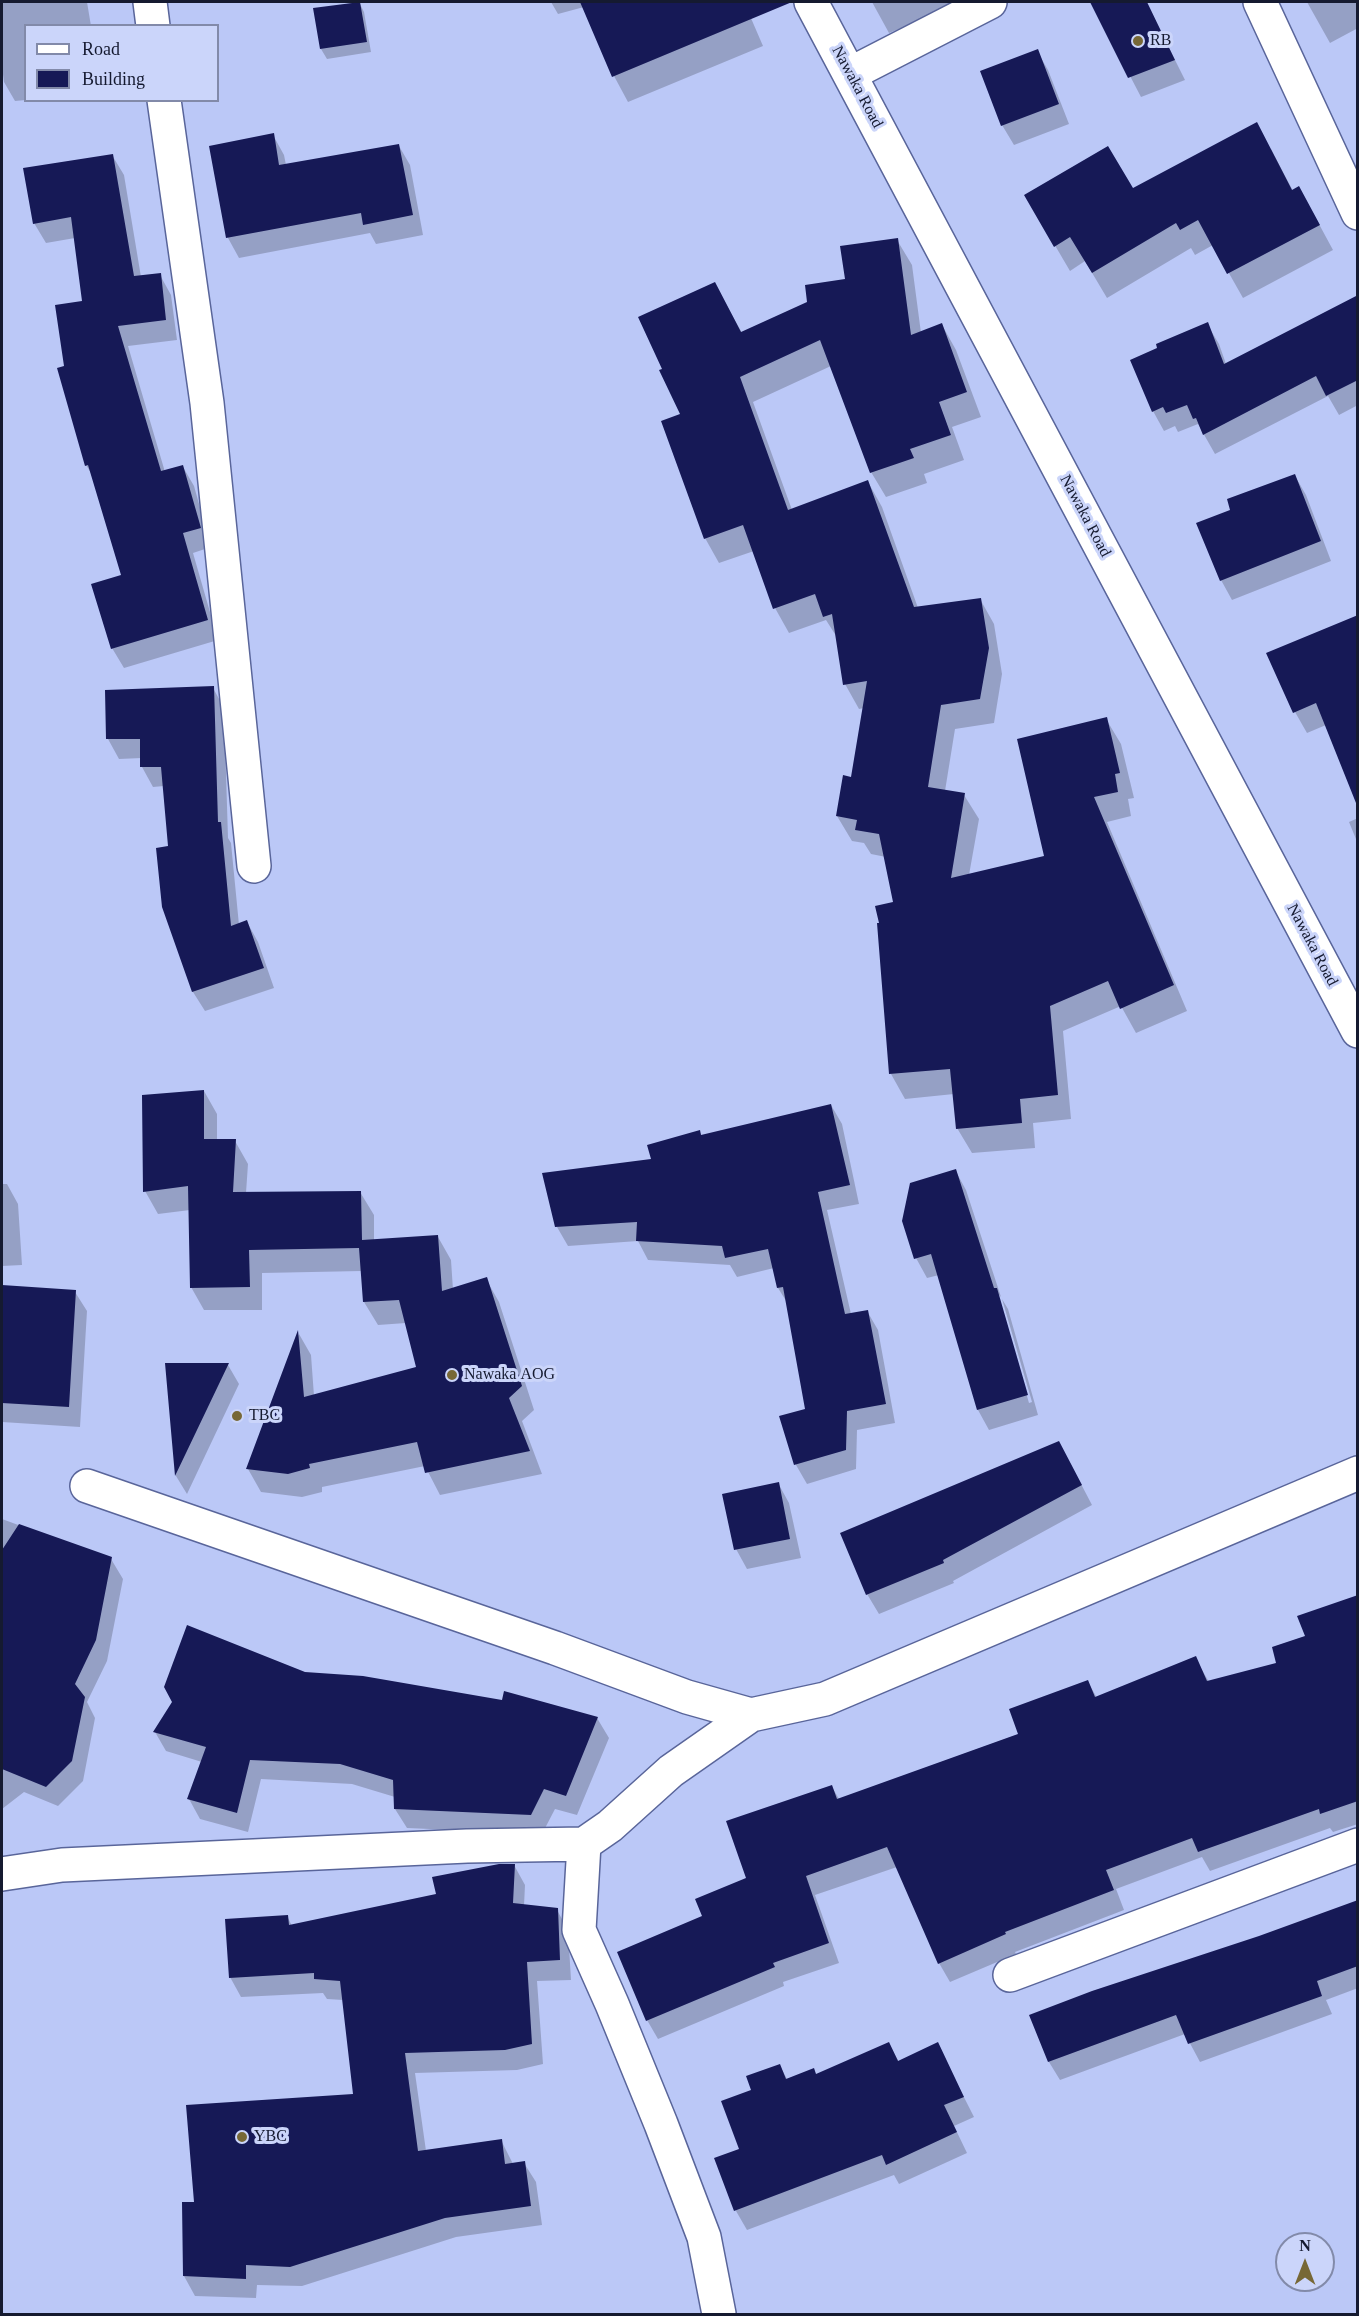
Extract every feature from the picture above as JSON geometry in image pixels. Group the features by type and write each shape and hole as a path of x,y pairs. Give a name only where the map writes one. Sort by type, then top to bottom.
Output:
{"street":[{"path":"150,2 153,24"},
{"name":"Nawaka Road","path":"811,2 1358,1031"},
{"path":"850,74 990,2"},
{"path":"1260,2 1358,213"},
{"path":"164,102 207,403 254,866"},
{"path":"2,1874 62,1865 466,1846 584,1844 610,1826 671,1771 751,1715 825,1699 1358,1473"},
{"path":"87,1486 555,1648 687,1697 751,1715"},
{"path":"584,1844 579,1930 616,2015 704,2237 719,2314"},
{"path":"1010,1975 1358,1845"}],"building":[{"path":"360,2 367,42 320,49 313,8"},
{"path":"580,2 792,2 612,77"},
{"name":"RB","path":"1090,2 1147,2 1175,60 1128,78"},
{"path":"1038,49 1059,104 1001,126 980,71"},
{"path":"1257,122 1292,190 1299,186 1320,225 1227,274 1198,220 1180,230 1176,223 1092,273 1070,237 1054,247 1024,195 1108,146 1133,188"},
{"path":"274,133 279,165 399,144 413,215 363,225 361,213 226,238 209,146"},
{"path":"113,154 134,276 161,273 166,320 118,326 161,471 183,465 201,528 183,533 208,620 111,649 91,584 121,575 88,465 85,466 57,368 64,366 55,305 82,301 71,217 33,224 23,168"},
{"path":"898,238 911,335 942,323 967,392 939,402 951,435 910,449 914,458 870,473 820,340 740,377 788,510 868,480 914,607 981,598 989,648 980,699 941,705 928,787 965,793 951,878 1044,856 1017,739 1107,717 1120,773 1115,774 1118,792 1094,797 1174,985 1120,1009 1108,981 1050,1006 1058,1095 1020,1099 1022,1123 956,1129 950,1069 889,1074 877,923 879,923 875,906 893,902 879,834 855,830 857,820 836,816 843,775 851,777 867,681 843,685 832,614 823,617 815,594 773,609 743,525 704,539 661,421 680,414 638,317 715,282 741,332 807,302 805,285 845,279 840,246"},
{"path":"1358,295 1358,380 1326,396 1316,376 1203,435 1196,418 1193,419 1187,405 1166,413 1163,407 1152,412 1130,360 1157,348 1156,344 1208,322 1224,364"},
{"path":"1295,474 1321,541 1220,581 1196,523 1230,510 1227,499"},
{"path":"1358,615 1358,802 1356,803 1316,703 1293,713 1266,653"},
{"path":"214,686 218,822 221,822 231,926 247,920 264,968 192,992 162,907 156,848 168,846 161,767 140,767 140,739 106,739 105,690"},
{"path":"204,1090 204,1139 236,1139 233,1192 361,1191 362,1240 438,1235 442,1291 487,1277 522,1386 509,1398 530,1451 425,1473 417,1442 309,1464 310,1468 288,1474 246,1469 298,1330 304,1397 416,1367 399,1300 363,1302 359,1248 249,1250 250,1287 190,1288 188,1186 143,1192 142,1095"},
{"path":"831,1104 850,1185 818,1192 845,1314 868,1310 886,1404 847,1411 846,1450 794,1465 779,1416 805,1409 783,1287 777,1288 768,1249 725,1258 722,1246 636,1241 637,1222 555,1227 542,1173 651,1159 647,1145 700,1130 701,1135"},
{"path":"956,1169 994,1288 997,1288 1028,1395 977,1410 931,1254 914,1259 902,1221 910,1183"},
{"path":"2,1285 76,1290 69,1407 2,1403"},
{"path":"165,1363 229,1363 175,1476"},
{"path":"1059,1441 1082,1485 943,1560 944,1563 866,1595 840,1533"},
{"path":"779,1482 790,1539 734,1550 722,1494"},
{"path":"19,1524 112,1557 96,1640 75,1684 85,1697 72,1761 46,1787 2,1769 2,1550"},
{"path":"1358,1595 1358,1801 1320,1814 1319,1809 1198,1852 1192,1838 1106,1870 1114,1890 1005,1932 1006,1934 938,1964 887,1847 806,1876 829,1943 773,1963 775,1967 646,2021 617,1952 702,1916 695,1899 746,1878 726,1821 832,1785 837,1799 1018,1734 1009,1709 1088,1680 1095,1697 1196,1656 1207,1681 1276,1663 1272,1647 1305,1636 1297,1616"},
{"path":"187,1625 305,1672 363,1676 502,1700 504,1691 598,1717 566,1796 544,1789 531,1815 394,1809 393,1780 340,1764 250,1760 237,1813 187,1799 206,1747 153,1732 172,1702 164,1687"},
{"path":"499,1864 515,1864 513,1903 558,1908 560,1960 527,1962 532,2044 505,2050 405,2053 418,2151 502,2139 505,2164 525,2161 531,2206 445,2218 290,2267 246,2265 246,2279 183,2276 182,2202 194,2202 186,2105 353,2094 340,1981 314,1979 314,1973 229,1978 225,1919 288,1915 289,1925 436,1894 432,1877"},
{"path":"1358,1900 1358,1966 1317,1981 1322,1996 1188,2044 1176,2015 1048,2062 1029,2015 1092,1991 1259,1936"},
{"path":"889,2042 898,2061 938,2042 964,2097 944,2105 957,2132 886,2165 882,2155 734,2211 714,2158 739,2149 721,2101 751,2090 746,2076 780,2064 786,2079 814,2068 816,2074"}],"place":[{"name":"RB","path":"1138,41"},
{"name":"Nawaka AOG","path":"452,1375"},
{"name":"TBC","path":"237,1416"},
{"name":"YBC","path":"242,2137"}]}
